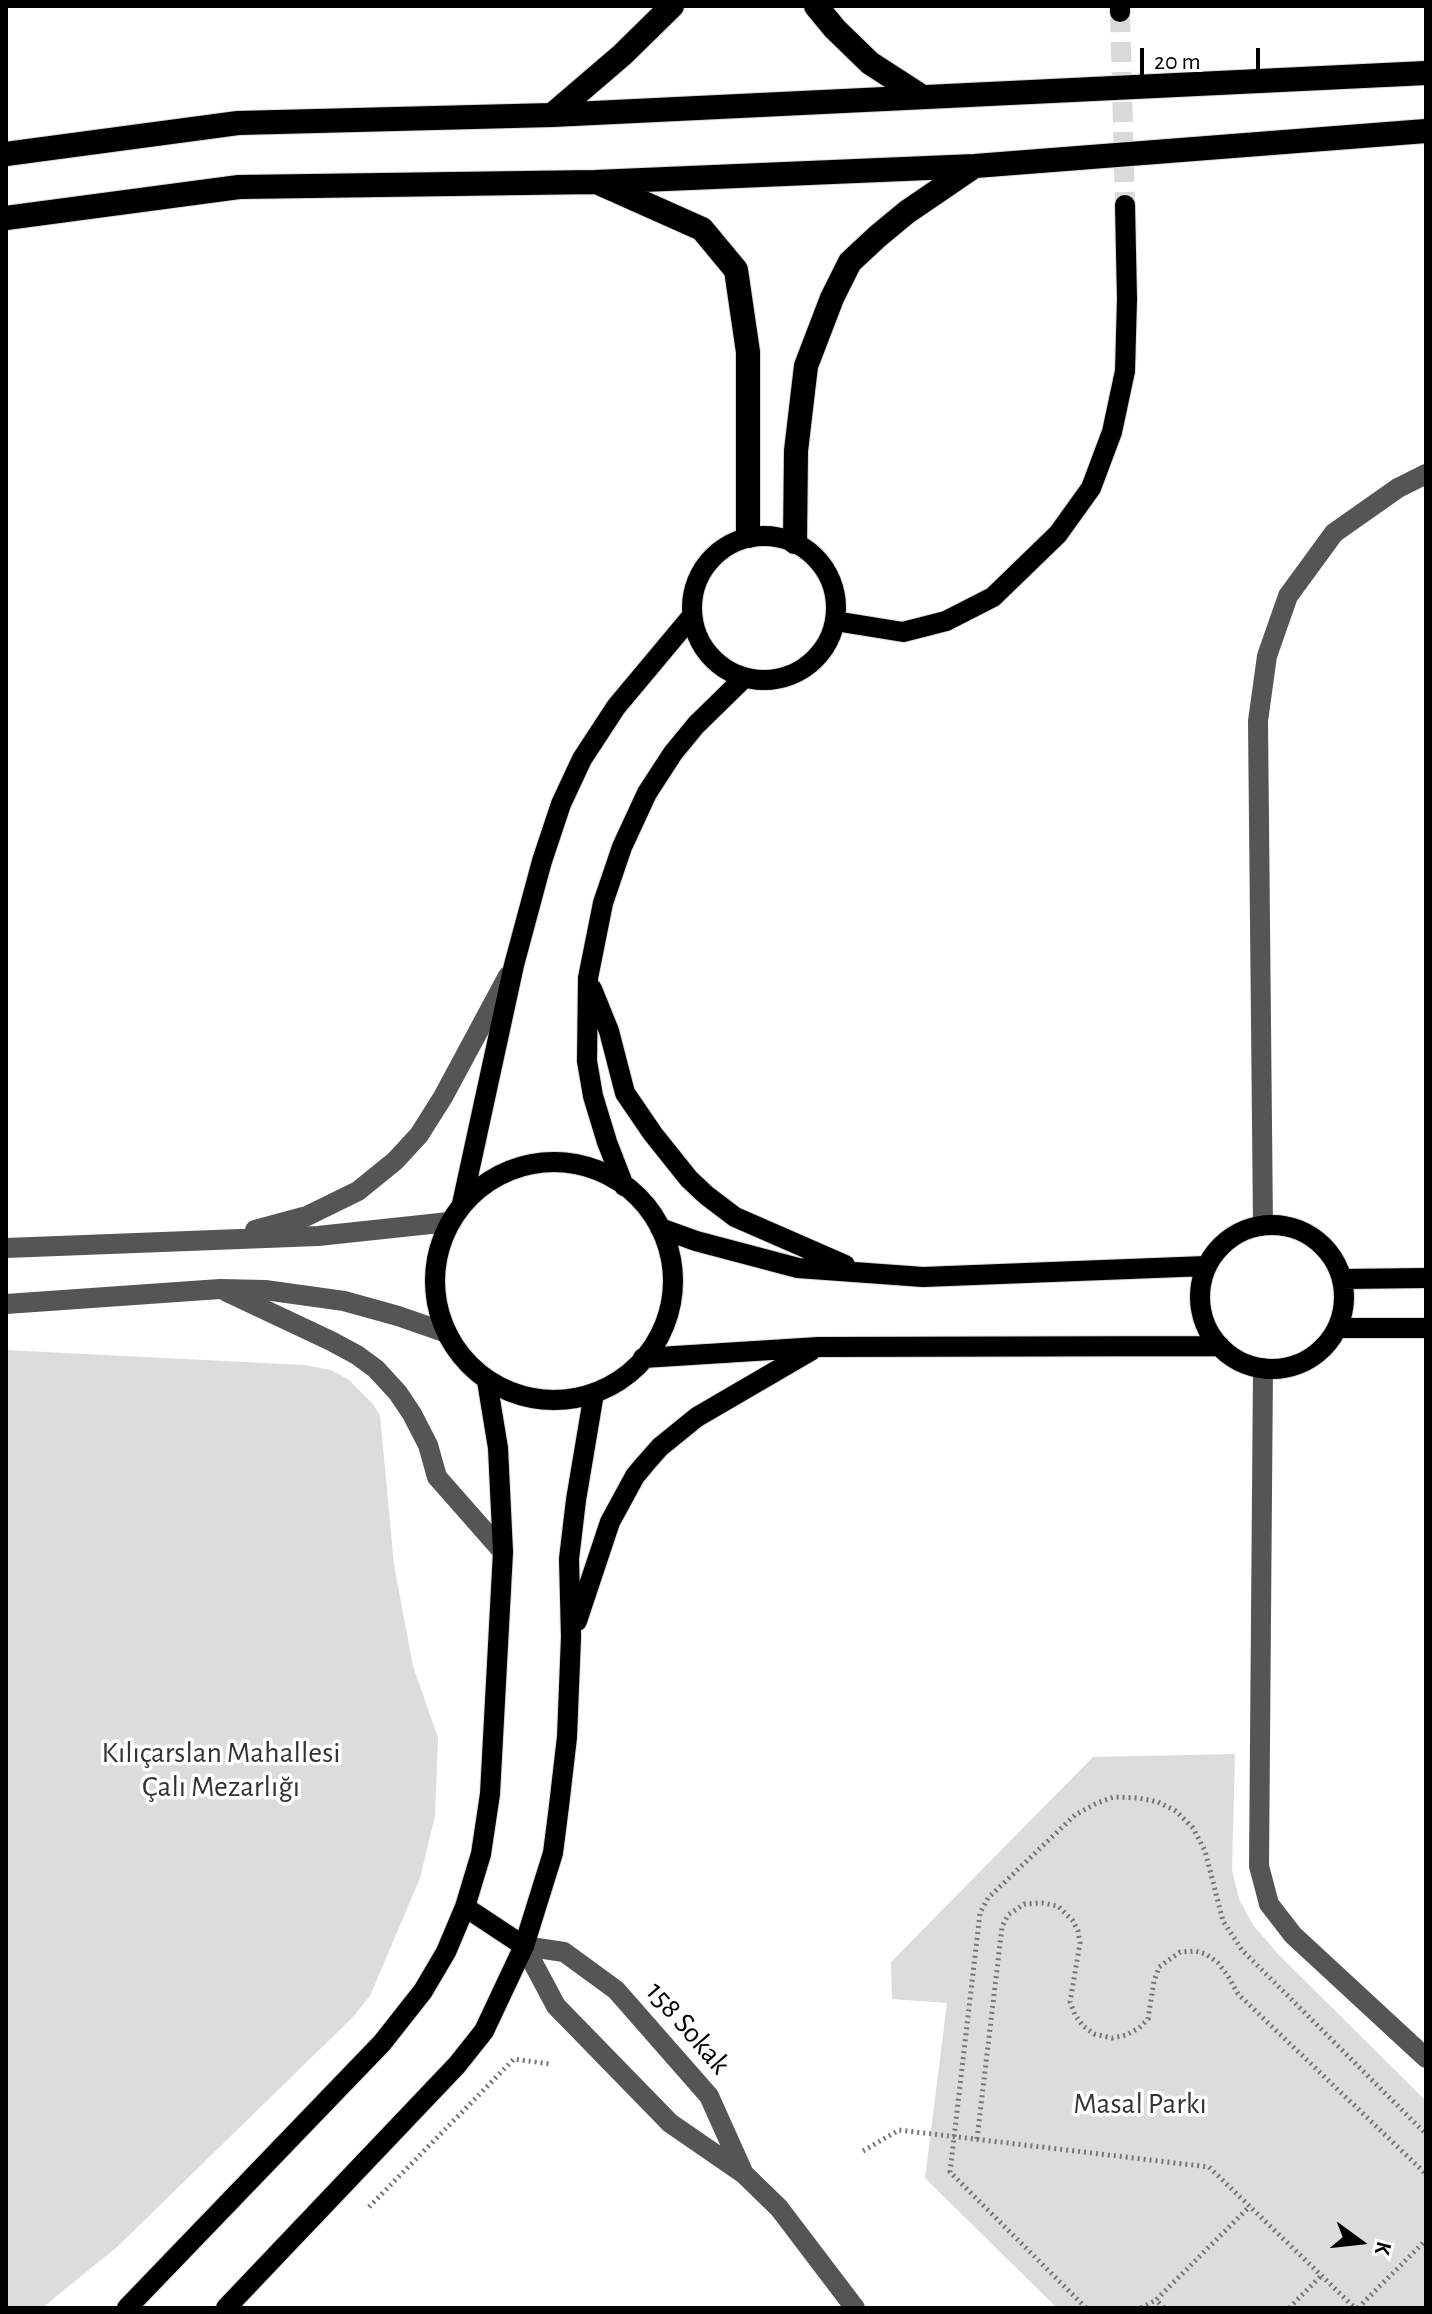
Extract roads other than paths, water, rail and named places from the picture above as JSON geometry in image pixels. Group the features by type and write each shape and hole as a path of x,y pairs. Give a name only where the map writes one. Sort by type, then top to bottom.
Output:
{"highway":[{"path":"552,115 622,55 672,6"},
{"path":"816,6 870,63 921,96"},
{"path":"6,154 238,123 552,115 1426,73"},
{"path":"6,218 239,187 595,182 975,166 1426,131"},
{"path":"795,542 796,451 806,366 832,298 850,262 878,236 907,212 975,166"},
{"path":"595,182 702,229 736,270 748,352 748,536"}],"main road":[{"path":"835,621 903,632 946,621 993,597 1058,534 1091,488 1112,432 1125,371 1125,205"},
{"path":"772,535 795,542 815,555 829,575 836,597 835,621 827,643 812,662 792,675 769,680 744,678 723,668 705,652 694,630 692,616 695,582 708,561 726,545 748,536 772,535"},
{"path":"462,1204 514,965 556,819 582,759 616,707 692,616"},
{"path":"624,1186 593,1096 587,1061 588,978 603,903 622,847 647,793 696,725 744,678"},
{"path":"588,978 609,1031 625,1093 689,1179 735,1217 859,1272"},
{"path":"565,1162 602,1171 624,1186 634,1192 658,1221 671,1257 672,1298 660,1336 636,1368 603,1391 564,1401 524,1398 487,1381 458,1354 440,1318 434,1278 449,1222 462,1204 491,1179 526,1165 565,1162"},
{"path":"1263,1225 1287,1225 1309,1234 1328,1250 1342,1279 1345,1294 1342,1318 1331,1339 1315,1355 1294,1366 1263,1368 1248,1365 1227,1354 1211,1336 1202,1313 1200,1289 1206,1266 1220,1246 1240,1232 1263,1225"},
{"path":"660,1228 696,1241 798,1268 923,1277 1206,1266"},
{"path":"1342,1279 1426,1278"},
{"path":"1337,1328 1426,1328"},
{"path":"643,1358 819,1347 1220,1346"},
{"path":"571,1637 610,1522 645,1464 660,1447 697,1417 819,1347"},
{"path":"127,2308 382,2043 423,1991 446,1952 465,1907 481,1854 490,1794 503,1552 498,1448 487,1381"},
{"path":"226,2308 457,2065 484,2031 524,1946 553,1853 567,1737 571,1637 569,1559 594,1393"},
{"path":"465,1907 524,1946"}],"street":[{"path":"1263,1225 1258,721 1267,656 1288,596 1334,533 1398,488 1426,474"},
{"path":"224,1239 307,1216 358,1191 395,1161 419,1135 443,1097 514,965"},
{"path":"6,1248 318,1236 449,1222"},
{"path":"220,1289 331,1341 376,1369 412,1414 428,1445 437,1477 503,1552"},
{"path":"6,1304 220,1289 265,1290 344,1301 447,1333"},
{"path":"1263,1368 1259,1866 1269,1904 1293,1935 1426,2058"},
{"path":"524,1946 556,2006 566,2017 670,2123 744,2174"},
{"name":"158 Sokak","path":"524,1946 564,1952 616,1990 709,2096 744,2174 779,2208 855,2308"}],"tunnel":[{"path":"1120,12 1125,205"}],"park label":[{"name":"Kılıçarslan Mahallesi Çalı Mezarlığı","path":"221,1770"},
{"name":"Masal Parkı","path":"1140,2104"}]}
